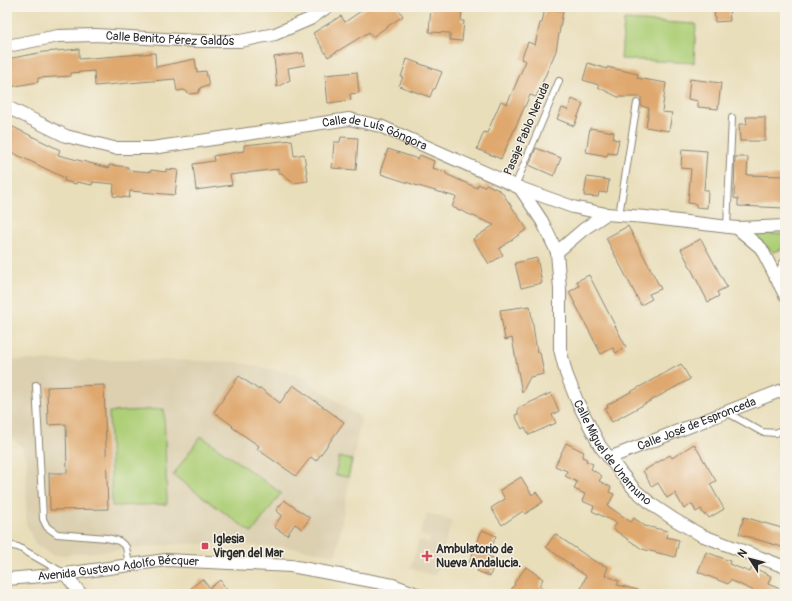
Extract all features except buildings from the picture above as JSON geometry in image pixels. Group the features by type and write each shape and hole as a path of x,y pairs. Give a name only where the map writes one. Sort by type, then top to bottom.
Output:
{"street":[{"name":"Calle Benito Pérez Galdós","path":"7,46 58,36 96,35 240,41 275,34 310,18 327,7"},
{"name":"Calle de Luís Góngora","path":"7,107 66,136 114,148 152,148 350,119 380,126 517,187 573,207 606,214 732,228 785,226"},
{"path":"517,187 542,221 557,252 584,229 606,214"},
{"path":"732,228 761,248 785,295"},
{"name":"Calle Miguel de Unamuno","path":"557,252 560,289 560,349 566,373 577,401 600,446 635,490 654,506 675,520 701,535 785,567"},
{"path":"779,283 785,265"},
{"name":"Calle José de Espronceda","path":"609,458 785,389"},
{"name":"Avenida Gustavo Adolfo Bécquer","path":"7,579 65,574 166,560 291,566 393,585 418,594"},
{"path":"65,574 81,594"}],"lane":[{"name":"Pasaje Pablo Neruda","path":"517,187 559,81"},
{"path":"619,215 637,103"},
{"path":"732,118 732,228"},
{"path":"36,385 43,518 47,527 57,534 107,538 119,541 126,547 129,566"},
{"path":"726,412 762,432 776,433 785,426"},
{"path":"7,545 18,547 65,574"}],"shaded area":[{"path":"14,360 168,360 237,362 302,377 361,418 336,555 287,547 225,544 180,544 54,556 35,544 26,523 27,460 22,447 7,434 7,369"},
{"name":"Ambulatorio de Nueva Andalucia.","path":"427,513 452,521 435,576 410,568 419,540 429,543 430,538 420,535"}],"green space":[{"path":"624,20 696,24 694,63 621,59"},
{"path":"752,234 785,234 785,243 780,250 773,252"},
{"path":"164,409 167,504 112,506 109,412"},
{"path":"201,436 281,493 252,533 173,475"},
{"path":"339,457 352,460 348,477 335,475"}],"place":[{"name":"Iglesia Virgen del Mar","path":"205,546"},
{"name":"Ambulatorio de Nueva Andalucia.","path":"427,556"}]}
